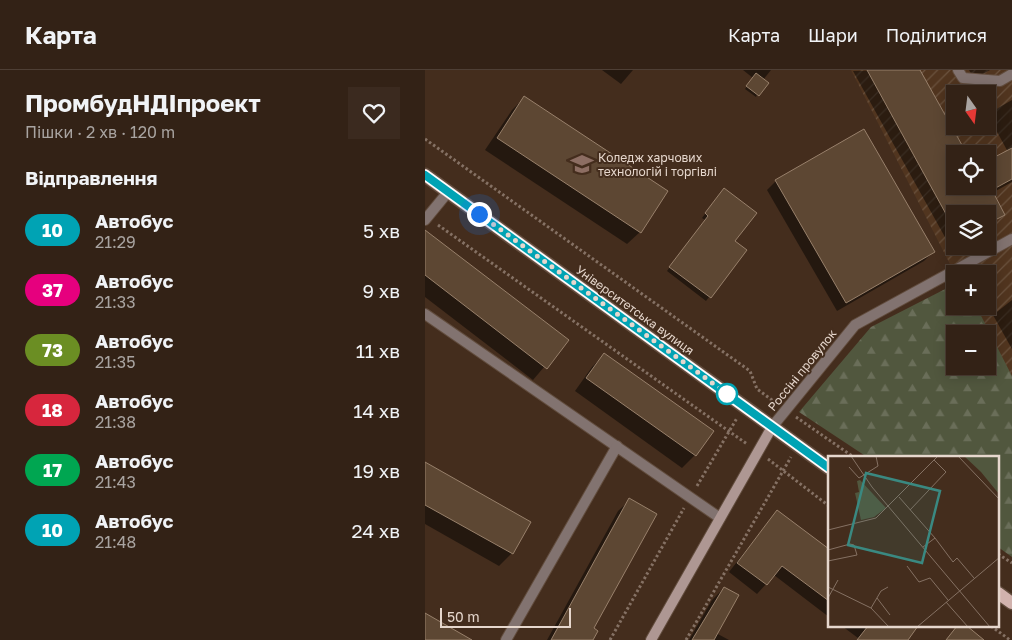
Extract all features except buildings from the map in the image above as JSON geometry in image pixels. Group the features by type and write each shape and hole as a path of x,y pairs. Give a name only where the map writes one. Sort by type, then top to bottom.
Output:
{"main road":[{"name":"Університетська вулиця","path":"425,175 828,467"},
{"path":"999,594 1012,603"}],"street":[{"path":"958,70 963,78 1000,81 1012,74"},
{"path":"426,219 448,192"},
{"name":"Россіні провулок","path":"651,640 772,427 784,409 855,325 1012,239"},
{"path":"425,314 720,518"},
{"path":"506,640 617,446"}],"path":[{"path":"425,139 750,370 757,389 852,456"},
{"path":"426,219 729,431 828,505"},
{"path":"610,640 690,497 729,431 757,389"},
{"path":"686,640 783,470 812,428"},
{"path":"999,555 1012,564"},
{"path":"994,628 1010,640"}],"shaded area":[{"path":"851,70 1012,70 1012,382 996,352 996,325 982,325 977,315 996,315 996,265 950,265"}],"green space":[{"path":"946,289 946,315 981,315 986,325 946,325 946,375 996,375 996,345 1012,376 1012,557 999,548 999,456 865,456 799,412 871,327"}],"bus line":[{"name":"10","path":"425,175 828,467"}],"place":[{"name":"Коледж харчових технологій і торгівлі","path":"582,164"}],"route":[{"path":"479,214 729,395 727,394"}]}
